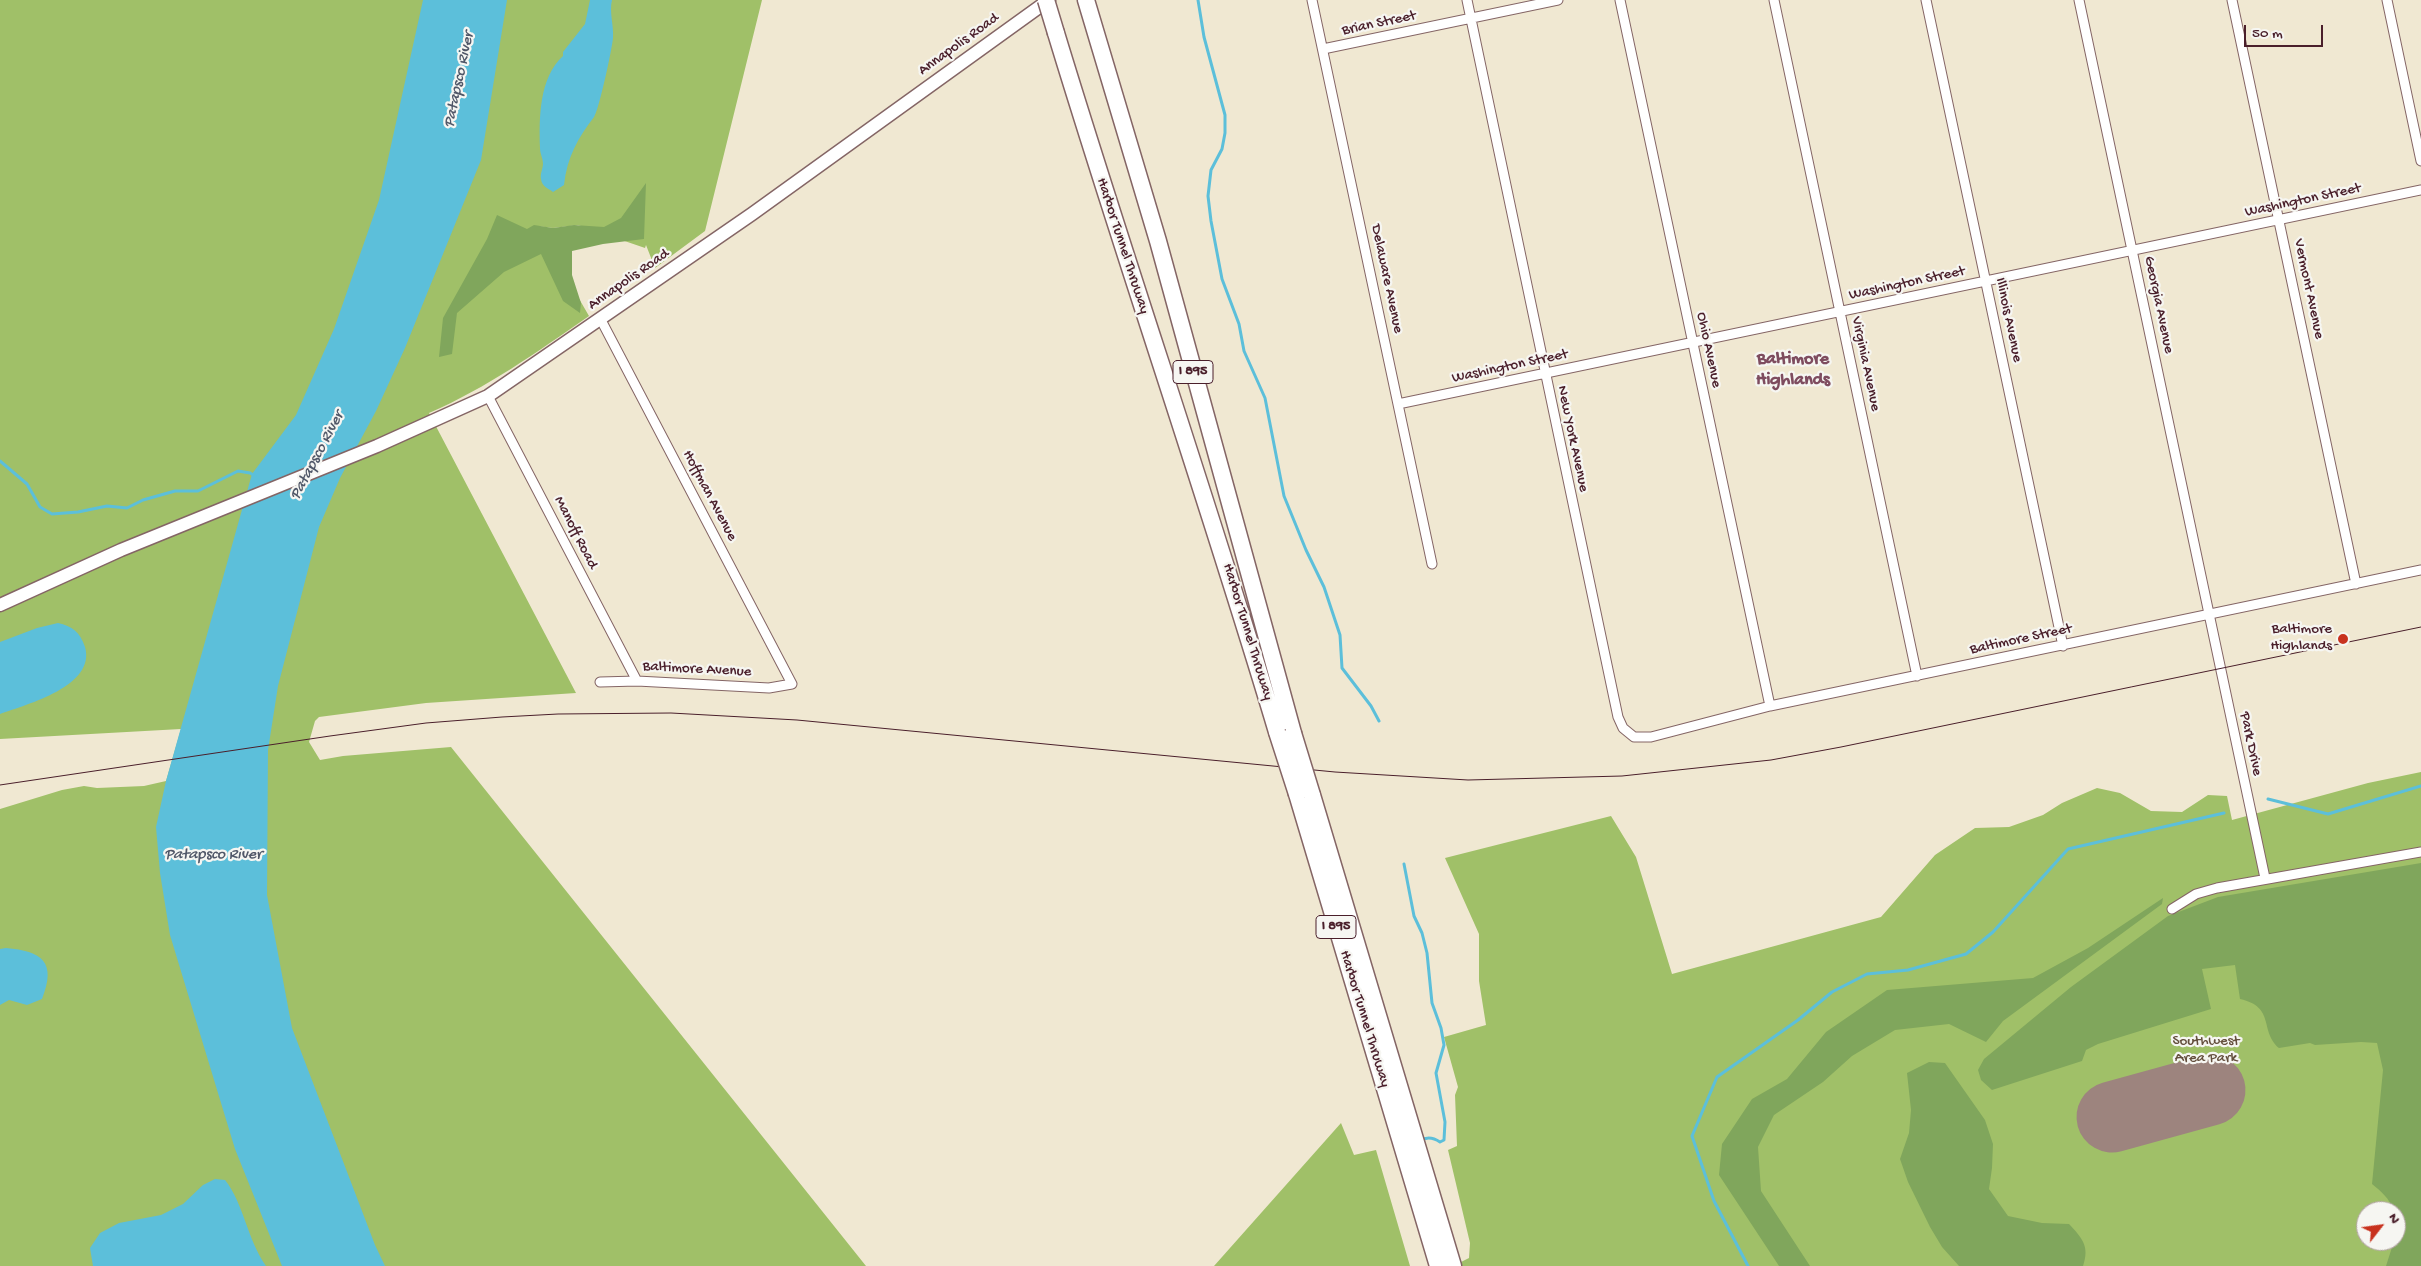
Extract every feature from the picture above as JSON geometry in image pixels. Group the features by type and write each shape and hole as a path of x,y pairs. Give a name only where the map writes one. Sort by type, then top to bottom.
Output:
{"highway":[{"name":"Harbor Tunnel Thruway","path":"1048,0 1056,33 1116,229 1305,795 1383,1057 1438,1266"},
{"name":"Harbor Tunnel Thruway","path":"1088,6 1160,250 1285,732"},
{"name":"Harbor Tunnel Thruway","path":"1383,1057 1453,1266"}],"main road":[{"name":"Annapolis Road","path":"0,605 98,560 377,446 488,396 601,320 1048,0"}],"street":[{"name":"Delaware Avenue","path":"1312,0 1432,564"},
{"name":"New York Avenue","path":"1467,0 1544,374 1618,717 1628,733"},
{"name":"Brian Street","path":"1323,49 1558,0"},
{"name":"Ohio Avenue","path":"1620,0 1770,706"},
{"name":"Virginia Avenue","path":"1774,0 1917,676"},
{"name":"Illinois Avenue","path":"1926,0 2063,646"},
{"name":"Georgia Avenue","path":"2079,0 2210,615"},
{"name":"Vermont Avenue","path":"2232,0 2356,584"},
{"path":"2387,0 2421,161"},
{"name":"Washington Street","path":"1398,404 2421,190"},
{"name":"Hoffman Avenue","path":"601,320 792,684"},
{"name":"Manoff Road","path":"488,396 637,681"},
{"name":"Baltimore Street","path":"1628,733 1634,737 1651,737 1770,706 2421,570"},
{"name":"Park Drive","path":"2210,615 2265,878"},
{"name":"Baltimore Avenue","path":"600,682 637,681 770,688 792,684"},
{"path":"2172,909 2196,894 2265,878 2421,852"}],"green space":[{"path":"0,0 762,0 705,231 655,268 646,245 645,248 578,225 553,228 537,226 589,316 491,381 429,413 576,693 426,703 319,717 315,721 309,742 320,760 343,756 451,747 866,1266 0,1266 0,809 62,790 84,786 97,788 144,786 166,781 181,729 0,739"},
{"path":"646,183 644,239 603,244 572,251 572,275 581,303 580,313 563,301 541,254 504,272 457,313 452,354 439,357 443,318 487,239 497,215 527,229 534,225 553,228 574,225 604,227 621,218"},
{"name":"Southwest Area Park","path":"2421,772 2421,1266 1453,1266 1469,1258 1470,1243 1448,1150 1457,1146 1455,1095 1458,1087 1444,1037 1486,1025 1479,981 1479,934 1445,858 1611,816 1636,857 1672,974 1881,917 1935,855 1975,828 2009,827 2043,815 2062,803 2097,788 2120,793 2151,811 2182,812 2208,795 2227,796 2232,820 2368,783"},
{"path":"2421,863 2421,1266 2386,1266 2391,1251 2406,1251 2406,1201 2389,1201 2372,1184 2383,1070 2377,1043 2361,1042 2315,1045 2310,1043 2279,1048 2273,1041 2263,1014 2251,1003 2240,999 2235,965 2202,969 2211,1009 2098,1044 2086,1050 2082,1061 1992,1090 1981,1080 1978,1070 1984,1059 2071,987 2168,916 2218,897"},
{"path":"2163,898 2162,904 2003,1021 1986,1042 1949,1024 1895,1030 1852,1056 1823,1082 1774,1115 1758,1147 1761,1191 1810,1266 1779,1266 1719,1175 1722,1144 1752,1099 1787,1079 1826,1032 1887,990 2033,978 2088,948"},
{"path":"1929,1062 1945,1063 1985,1120 1993,1144 1989,1189 2008,1216 2042,1223 2069,1224 2084,1243 2086,1253 2083,1266 1959,1266 1942,1247 1908,1182 1900,1159 1909,1133 1911,1110 1907,1073"},
{"path":"1341,1123 1354,1155 1376,1150 1410,1266 1214,1266"}],"water":[{"name":"Patapsco River","path":"423,0 507,0 481,160 405,348 376,411 340,478 319,527 278,686 268,750 267,895 292,1028 375,1245 385,1266 282,1266 235,1149 170,935 160,873 156,827 166,781 252,474 296,415 334,329 379,200"},
{"path":"590,0 612,0 613,38 610,54 602,92 594,117 574,148 565,175 564,185 553,192 544,186 541,179 543,164 540,150 542,99 549,75 563,56 563,52 585,24"},
{"path":"58,623 75,630 81,637 85,647 86,661 80,673 70,683 42,699 0,714 0,642 37,628"},
{"path":"6,948 29,952 43,961 47,967 48,976 42,999 27,1005 9,1000 0,1005 0,949"},
{"path":"215,1179 225,1180 231,1189 254,1245 266,1266 93,1266 90,1248 100,1233 119,1223 161,1215 183,1204 203,1185"}],"waterway":[{"path":"1198,0 1204,37 1225,115 1225,133 1222,149 1211,170 1208,196 1222,279 1239,324 1244,351 1265,398 1284,496 1306,550 1324,587 1340,635 1342,668 1371,706 1379,721"},
{"path":"0,461 27,484 40,507 52,514 78,512 107,506 127,508 143,500 175,491 198,491 238,471 255,476"},
{"path":"2268,799 2328,814 2421,786"},
{"path":"1748,1266 1714,1201 1692,1136 1717,1077 1798,1020 1832,992 1867,974 1908,970 1966,954 1993,932 2068,849 2224,813"},
{"path":"1404,864 1414,916 1422,933 1427,953 1432,1003 1441,1028 1444,1045 1436,1073 1445,1122 1444,1140 1440,1142 1428,1138 1420,1141"}],"runway":[{"path":"2112,1117 2210,1090"}],"tram line":[{"path":"0,785 426,723 558,714 671,713 797,720 1335,772 1468,780 1622,776 1771,760 1841,747 2421,627"}],"place":[{"name":"Baltimore Highlands","path":"2343,639"}],"district":[{"name":"Baltimore Highlands","path":"1793,370"}]}
